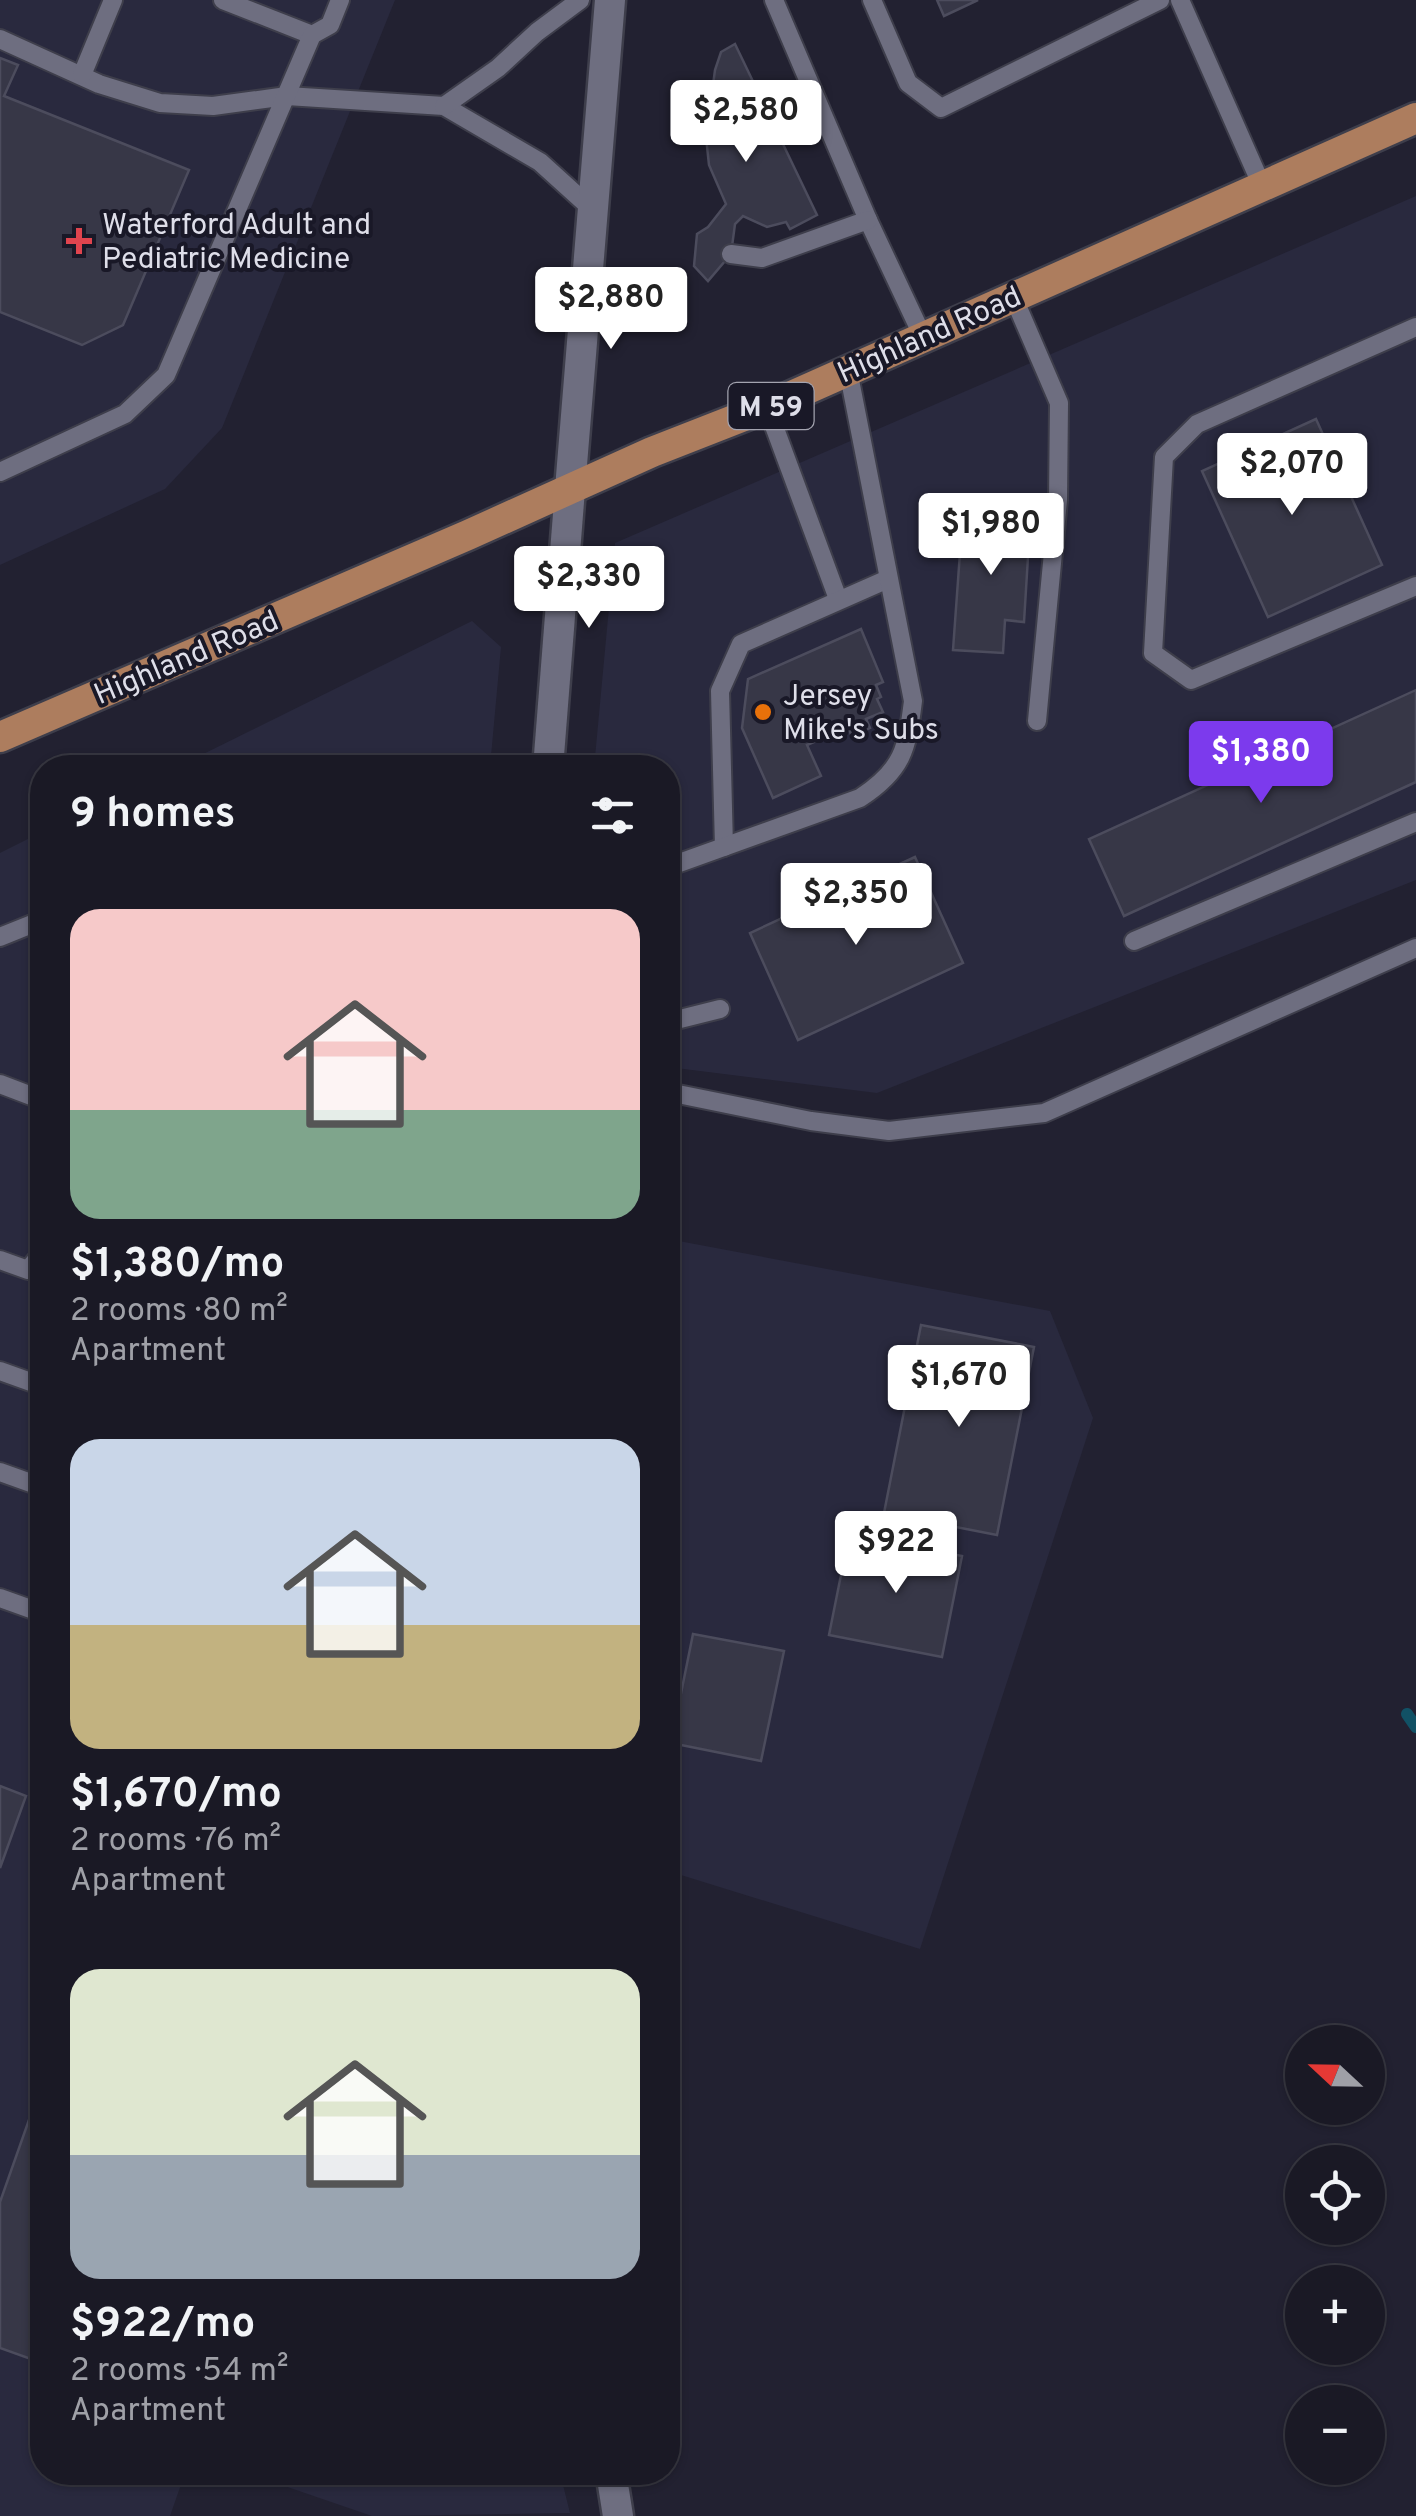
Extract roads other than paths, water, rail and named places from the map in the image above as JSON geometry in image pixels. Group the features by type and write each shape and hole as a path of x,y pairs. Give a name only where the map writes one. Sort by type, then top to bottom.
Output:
{"highway":[{"name":"Highland Road","path":"0,737 652,452 767,408 1416,118"}],"main road":[{"path":"549,755 610,0"},
{"path":"613,2485 618,2516"}],"lane":[{"path":"82,75 113,0"},
{"path":"223,0 312,35"},
{"path":"0,472 126,414 166,375 312,35 330,25 340,0"},
{"path":"444,106 498,68 580,0"},
{"path":"774,0 923,338"},
{"path":"872,0 908,83 941,108 1160,0"},
{"path":"1180,0 1262,186"},
{"path":"0,39 160,104 213,106 287,96 444,106 540,162 593,210"},
{"path":"732,254 762,258 868,220"},
{"path":"1014,296 1059,403 1058,500 1037,721"},
{"path":"1416,327 1197,424 1164,457 1154,653 1191,680 1416,586"},
{"path":"680,863 860,798 887,780 908,743 913,701 848,370"},
{"path":"767,408 838,599"},
{"path":"724,847 720,691 741,644 888,579"},
{"path":"1134,941 1416,822"},
{"path":"0,937 30,925"},
{"path":"680,1094 811,1121 889,1131 1044,1113 1416,948"},
{"path":"680,1019 720,1009"},
{"path":"0,1084 30,1095"},
{"path":"0,1260 30,1268"},
{"path":"0,1372 30,1382"},
{"path":"0,1472 30,1483"},
{"path":"0,1598 30,1609"}],"waterway":[{"path":"1407,1714 1416,1727"}],"place":[{"name":"Waterford Adult and Pediatric Medicine","path":"79,241"},
{"name":"Jersey Mike's Subs","path":"763,712"}]}
